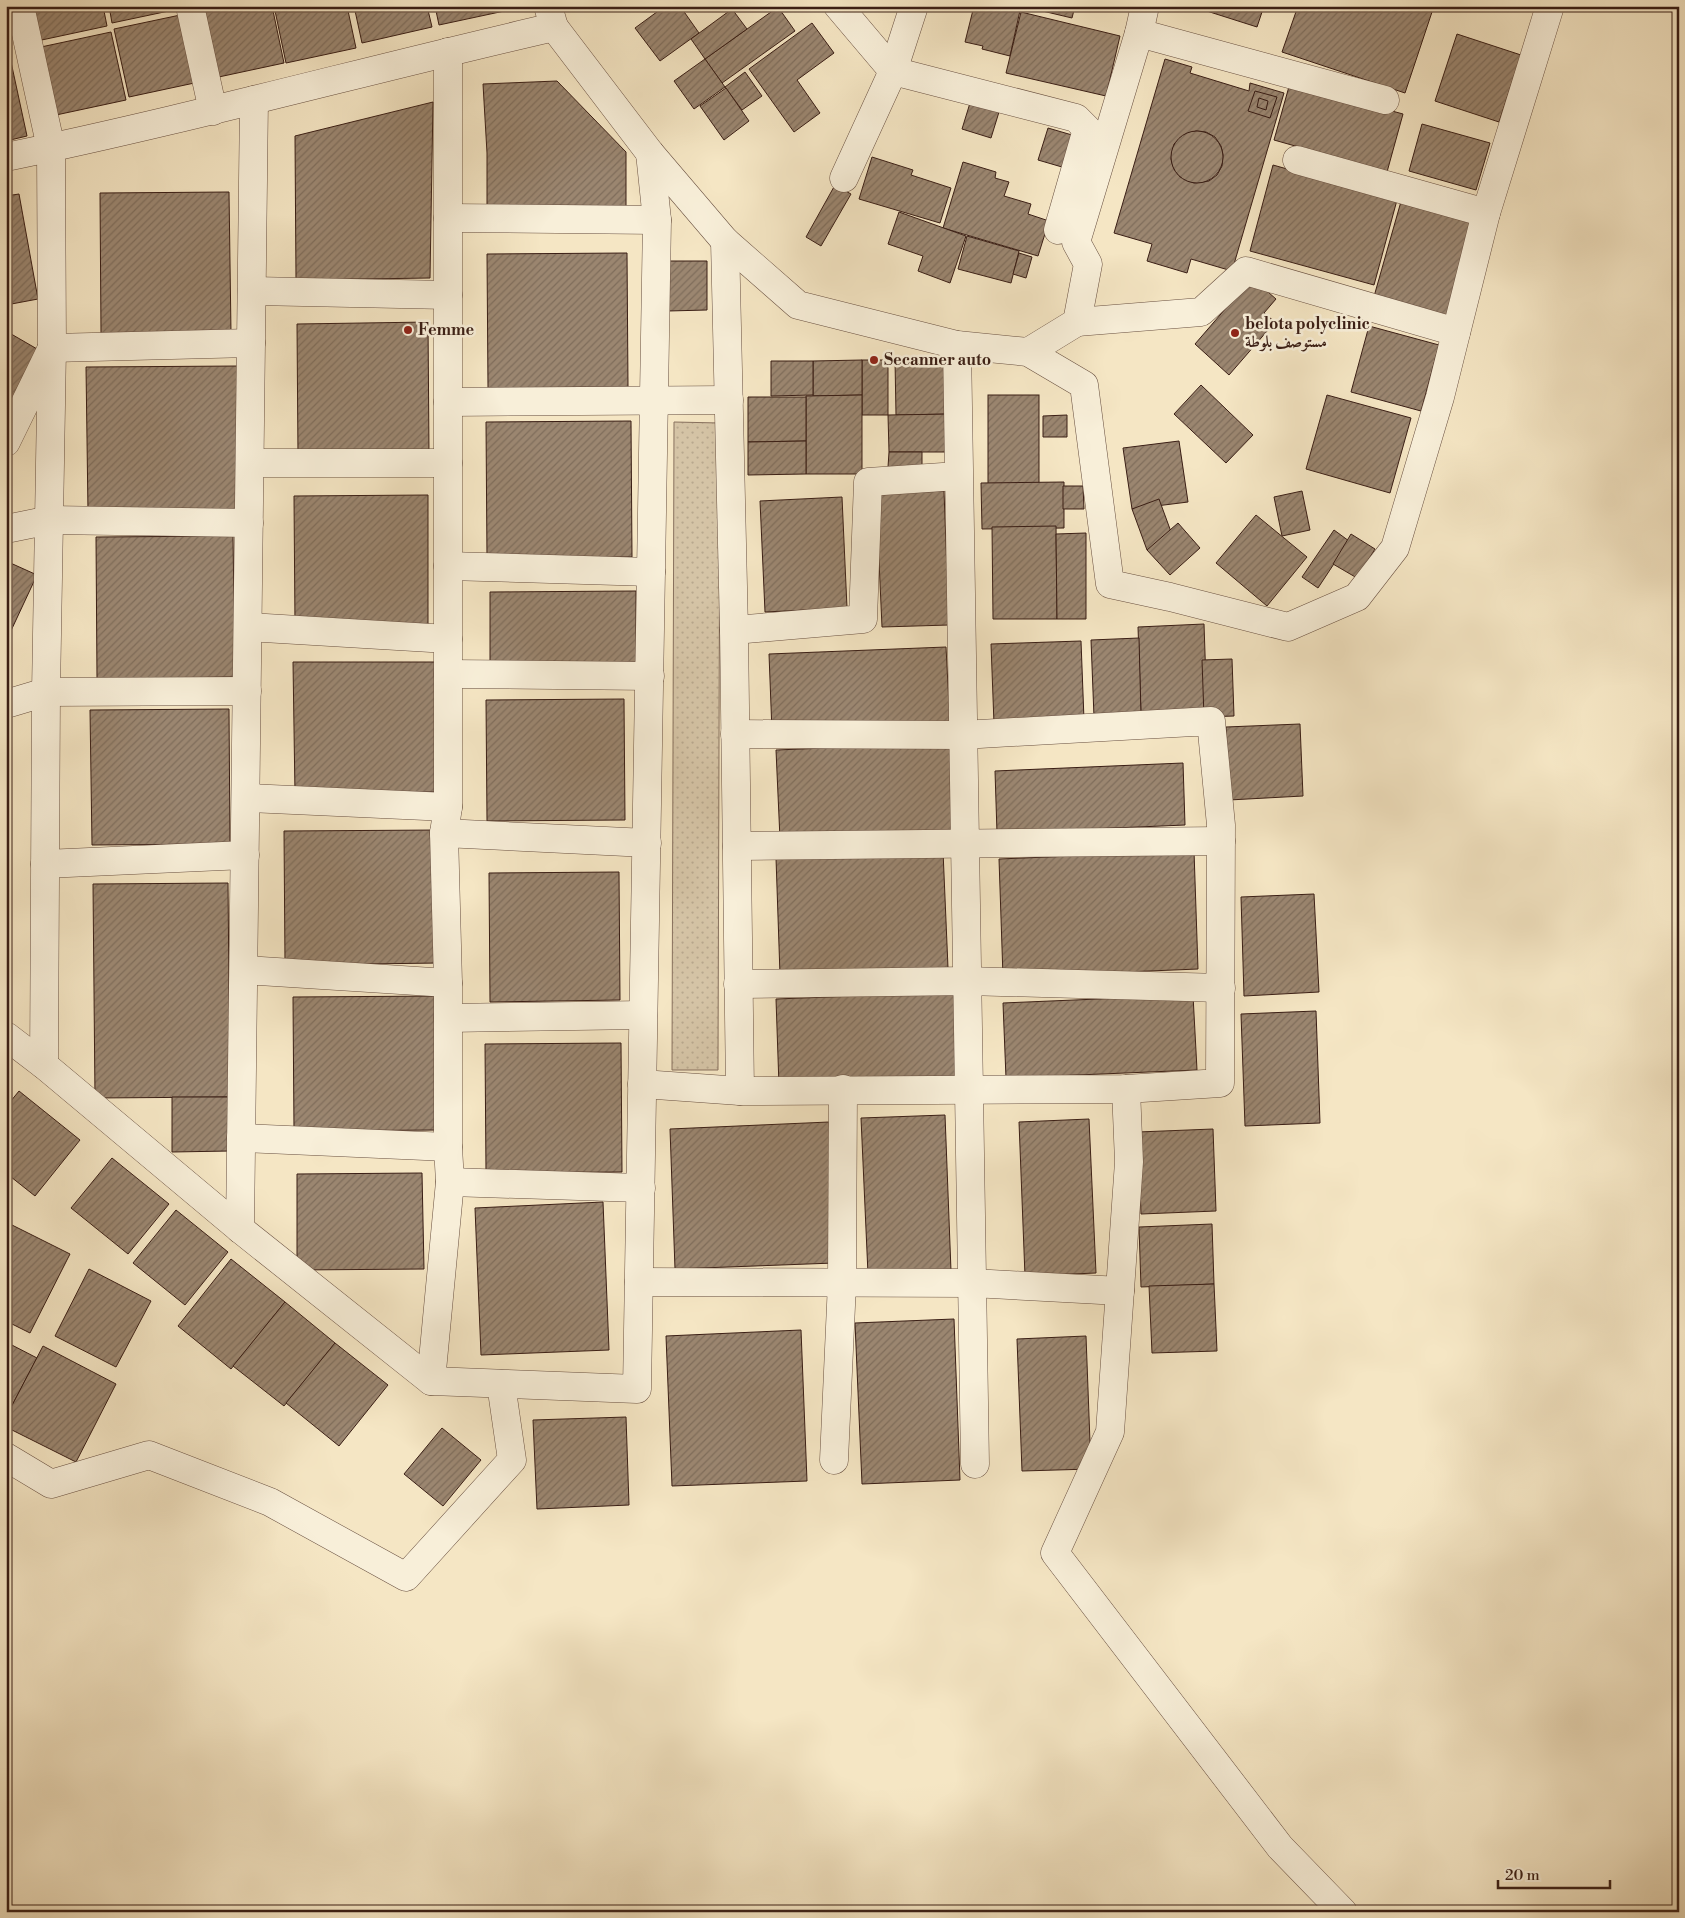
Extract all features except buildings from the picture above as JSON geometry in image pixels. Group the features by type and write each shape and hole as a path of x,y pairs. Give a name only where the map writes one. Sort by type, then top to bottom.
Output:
{"street":[{"path":"20,6 51,148 52,348 46,692 44,1065"},
{"path":"190,6 213,111"},
{"path":"838,6 893,71 1076,118 1087,129 1058,230"},
{"path":"844,178 893,71 914,6"},
{"path":"1077,322 1088,264 1076,242 1139,33 1145,6"},
{"path":"6,157 213,111 448,52 551,17 650,153 725,241 798,305 957,345 1028,352 1084,385 1110,584 1288,627 1357,597 1395,548 1440,397 1486,213 1550,6"},
{"path":"1139,33 1385,100"},
{"path":"431,1381 450,1182 448,1148 446,820 448,674 448,52"},
{"path":"240,1229 254,100"},
{"path":"6,1036 44,1065 240,1229 431,1381 637,1389 657,220 650,153"},
{"path":"1297,160 1486,213"},
{"path":"448,218 657,220"},
{"path":"725,241 734,630 740,1091"},
{"path":"1028,352 1077,322 1201,312 1246,271 1456,332"},
{"path":"252,291 448,295"},
{"path":"52,348 251,343"},
{"path":"957,345 975,1464"},
{"path":"6,442 52,348"},
{"path":"448,402 729,400"},
{"path":"250,463 448,463"},
{"path":"734,630 863,619 868,482 958,476"},
{"path":"6,529 50,520 249,523"},
{"path":"448,566 651,572"},
{"path":"248,627 448,639"},
{"path":"448,674 650,676"},
{"path":"6,704 46,692 247,691"},
{"path":"642,1084 740,1091 1126,1089 1220,1083 1221,841 1211,721 962,735 735,734"},
{"path":"246,798 647,843"},
{"path":"737,846 1221,841"},
{"path":"45,864 245,854"},
{"path":"244,970 448,983"},
{"path":"738,984 966,981 1221,988"},
{"path":"448,1018 643,1015"},
{"path":"834,1460 842,1283 843,1089"},
{"path":"1126,1089 1129,1162 1110,1432 1055,1553 1280,1847 1343,1912"},
{"path":"241,1138 448,1148"},
{"path":"450,1182 641,1188"},
{"path":"639,1282 972,1283 1120,1291"},
{"path":"6,1457 51,1484 149,1455 270,1502 406,1577 512,1460 501,1384"}],"shaded area":[{"path":"674,422 720,423 718,1070 672,1070"}],"place":[{"name":"Femme","path":"408,330"},
{"name":"belota polyclinic مستوصف بلوطة","path":"1235,333"},
{"name":"Secanner auto","path":"874,360"}]}
